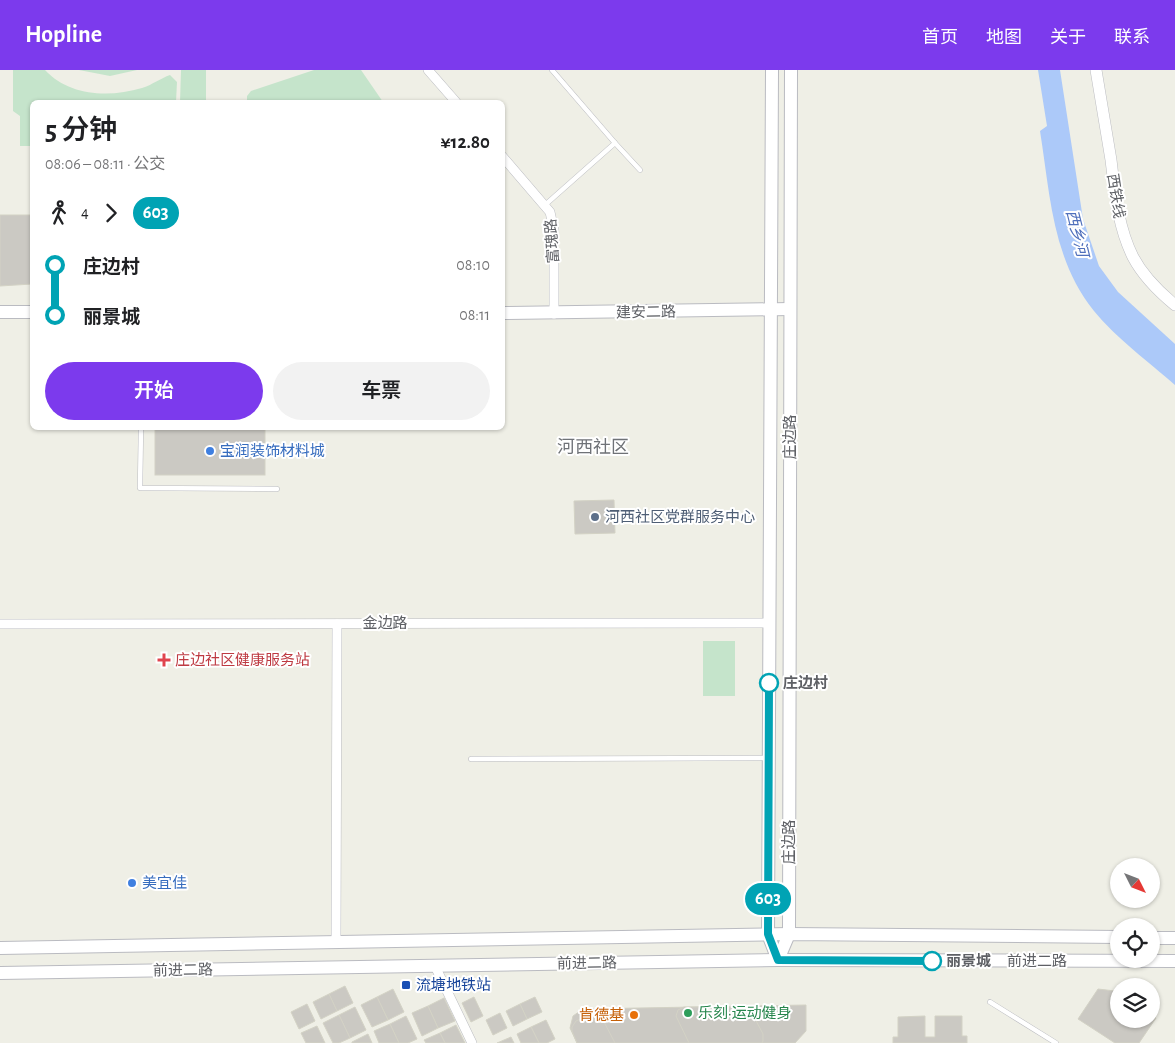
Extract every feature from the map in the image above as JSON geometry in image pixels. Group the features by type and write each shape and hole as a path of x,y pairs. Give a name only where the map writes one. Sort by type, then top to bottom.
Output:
{"main road":[{"name":"庄边路","path":"772,70 768,934 778,960"},
{"name":"庄边路","path":"778,960 789,934 790,70"},
{"name":"建安二路","path":"505,314 790,309"},
{"path":"0,312 30,312"},
{"name":"前进二路","path":"0,948 768,934 1110,937"},
{"path":"1160,938 1175,938"},
{"name":"前进二路","path":"0,973 778,960 1175,962"}],"street":[{"path":"428,70 454,100"},
{"name":"西铁线","path":"1096,70 1118,213 1126,241 1136,262 1148,280 1175,305"},
{"name":"富瑰路","path":"505,159 550,212 554,230 554,314"},
{"name":"金边路","path":"0,624 769,623"},
{"path":"336,942 337,624"},
{"path":"435,966 472,1043"}],"lane":[{"path":"552,70 640,170"},
{"path":"545,205 615,143"},
{"path":"140,430 140,488 276,489"},
{"path":"471,759 769,758"},
{"path":"990,1002 1056,1043"}],"green space":[{"path":"13,70 45,70 55,79 78,90 103,94 142,88 170,75 177,82 176,100 30,100 30,146 20,146 20,116 13,111"},
{"path":"79,70 137,70 110,76"},
{"path":"181,70 206,70 206,100 180,100"},
{"path":"314,70 361,70 382,100 247,100 247,96 251,91"},
{"path":"703,641 735,641 735,696 703,696"}],"water":[{"name":"西乡河","path":"1038,70 1060,70 1083,219 1099,266 1118,292 1175,344 1175,385 1102,321 1080,291 1069,270 1061,248 1050,201 1040,131 1047,126"}],"building":[{"path":"0,215 30,215 30,284 0,286"},
{"name":"宝润装饰材料城","path":"155,430 265,430 265,475 155,475"},
{"name":"河西社区党群服务中心","path":"614,500 615,533 575,534 574,501"},
{"path":"345,986 353,1003 337,1011 329,994"},
{"path":"393,989 404,1012 388,1020 377,997"},
{"path":"1098,989 1110,990 1110,1028 1149,1028 1139,1043 1115,1043 1078,1019"},
{"path":"329,994 337,1011 321,1019 313,1002"},
{"path":"377,997 388,1020 372,1027 361,1005"},
{"path":"474,997 483,1016 471,1022 462,1003"},
{"path":"535,997 542,1012 527,1019 520,1004"},
{"path":"444,998 455,1021 438,1028 428,1006"},
{"path":"307,1004 315,1021 299,1029 291,1012"},
{"path":"520,1004 527,1019 513,1026 506,1011"},
{"path":"806,1005 806,1031 795,1043 577,1043 570,1028 573,1016 583,1009"},
{"path":"428,1006 438,1028 422,1036 412,1013"},
{"path":"355,1007 366,1030 350,1038 339,1015"},
{"path":"684,1007 746,1007 752,1013 763,1034 763,1041 762,1043 689,1043 676,1016 678,1010"},
{"path":"500,1013 507,1028 493,1035 486,1020"},
{"path":"339,1015 350,1038 339,1043 333,1043 323,1023"},
{"path":"406,1016 417,1039 408,1043 399,1043 390,1024"},
{"path":"925,1016 925,1037 935,1037 935,1016 962,1016 962,1036 967,1036 967,1043 893,1043 893,1037 898,1037 898,1017"},
{"path":"585,1017 597,1017 603,1020 615,1043 577,1043 572,1027 576,1021"},
{"path":"546,1020 555,1039 547,1043 539,1043 531,1027"},
{"path":"390,1024 399,1043 379,1043 374,1031"},
{"path":"456,1025 465,1043 445,1043 440,1033"},
{"path":"317,1026 325,1043 306,1043 301,1033"},
{"path":"531,1027 539,1043 521,1043 517,1034"},
{"path":"440,1033 445,1043 426,1043 424,1040"},
{"path":"368,1034 372,1043 352,1043 352,1042"},
{"path":"511,1037 514,1043 497,1043"}],"bus line":[{"name":"603","path":"769,683 768,934 778,960 932,961"}],"place":[{"name":"宝润装饰材料城","path":"210,451"},
{"name":"河西社区党群服务中心","path":"595,517"},
{"name":"庄边社区健康服务站","path":"164,660"},
{"name":"庄边村","path":"769,683"},
{"name":"美宜佳","path":"132,883"},
{"name":"丽景城","path":"932,961"},
{"name":"流塘地铁站","path":"406,985"},
{"name":"乐刻·运动健身","path":"688,1013"},
{"name":"肯德基","path":"634,1015"}],"district":[{"name":"河西社区","path":"593,447"}]}
